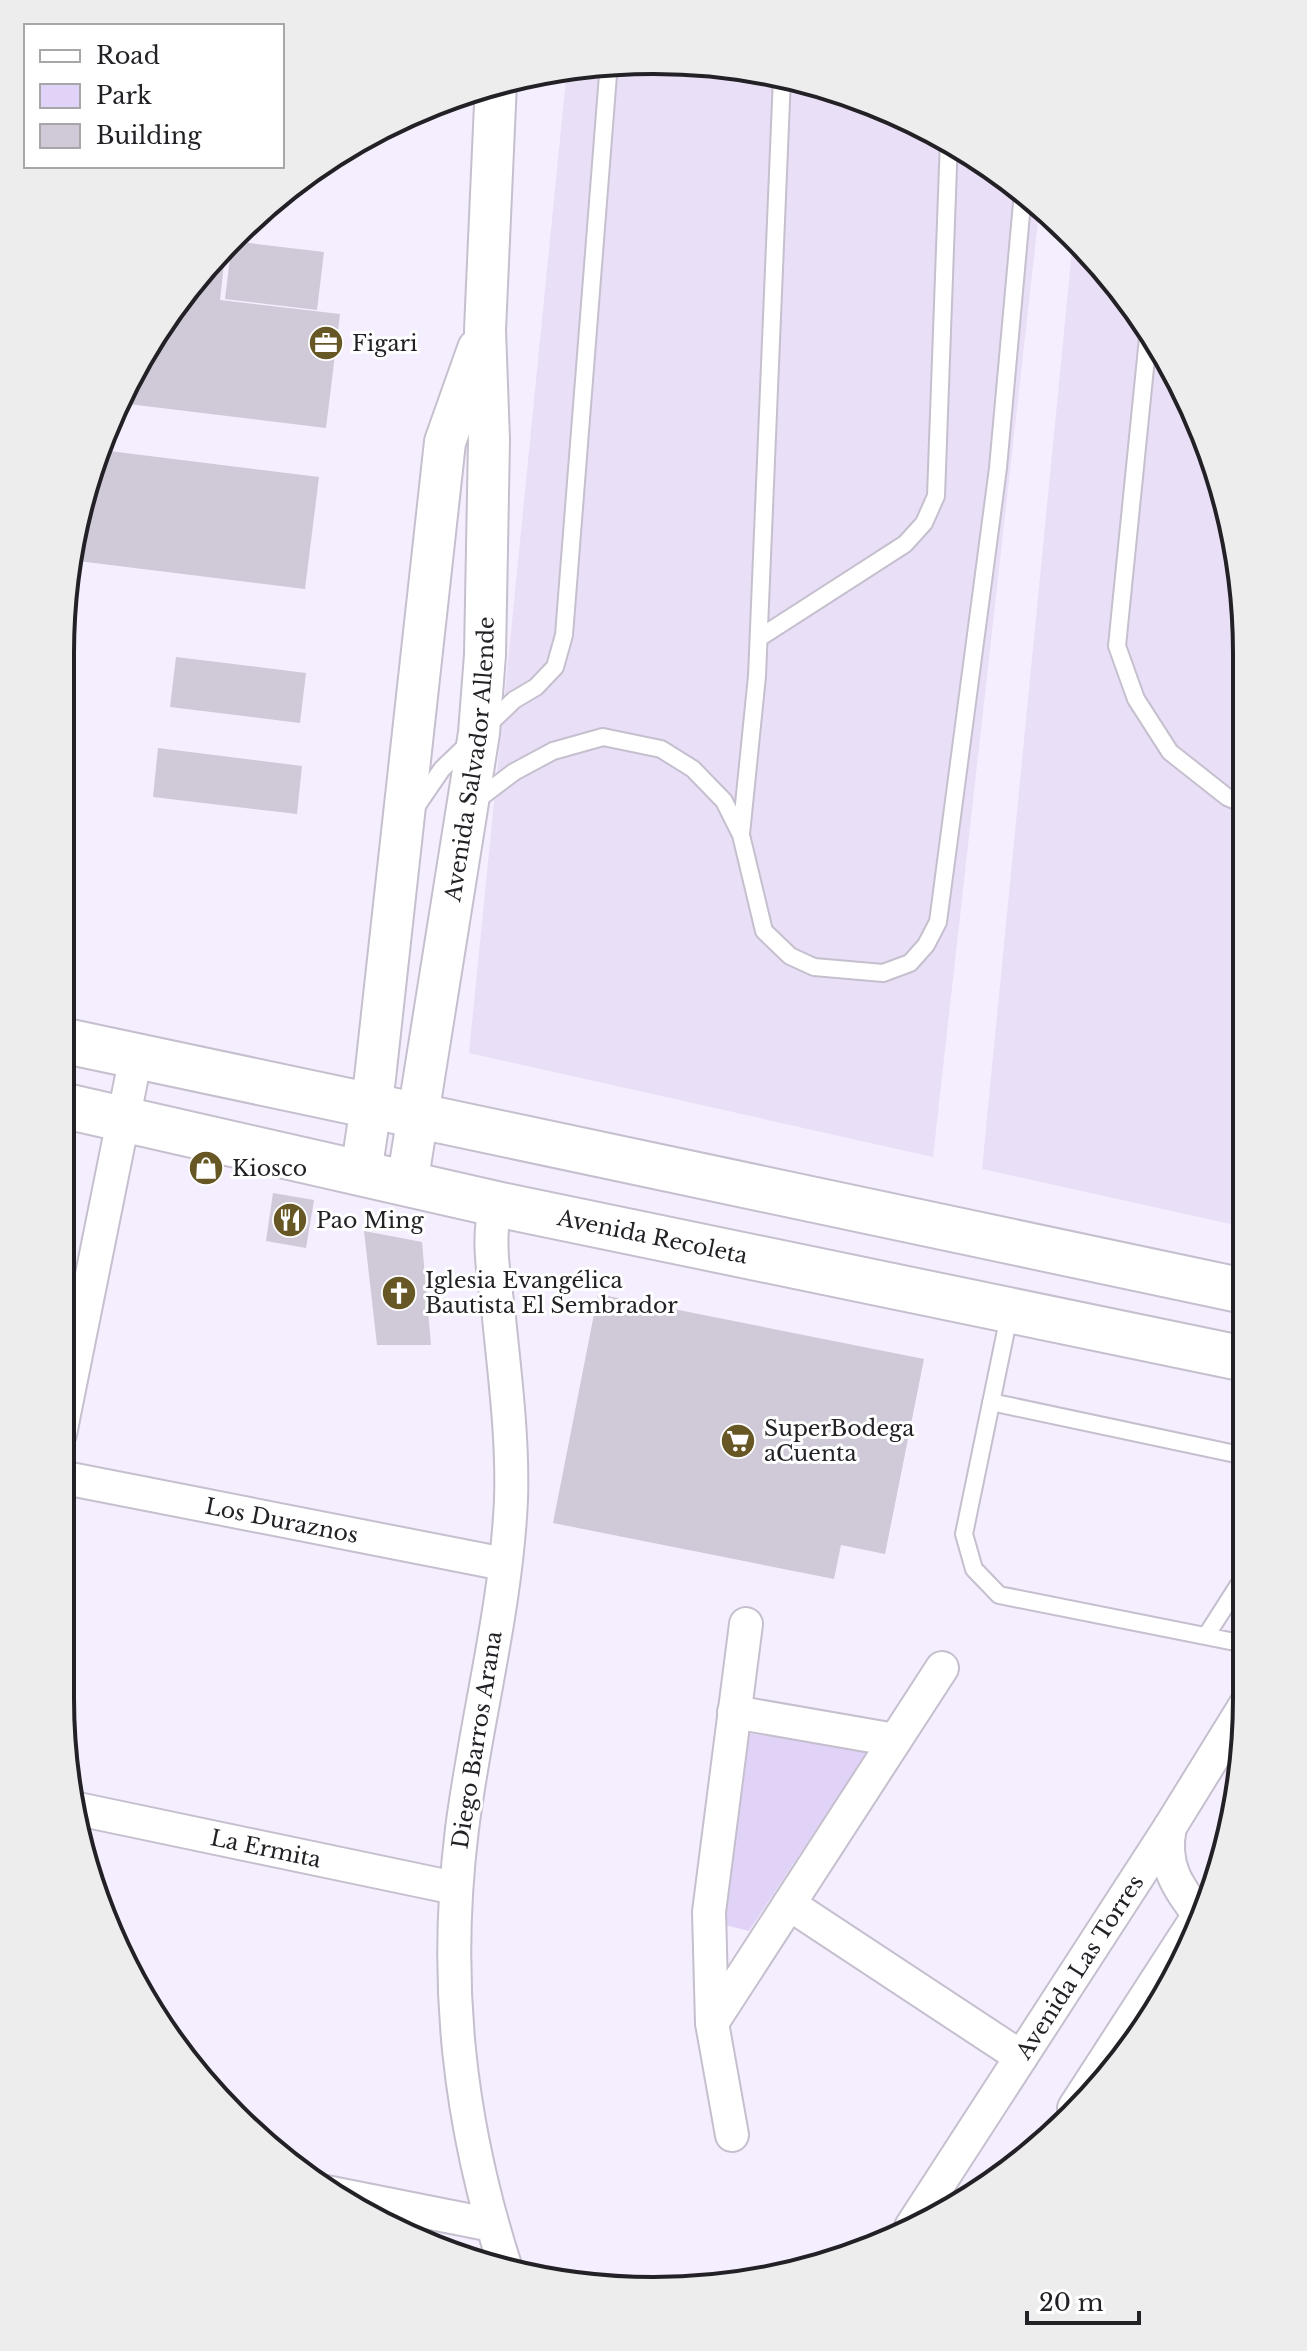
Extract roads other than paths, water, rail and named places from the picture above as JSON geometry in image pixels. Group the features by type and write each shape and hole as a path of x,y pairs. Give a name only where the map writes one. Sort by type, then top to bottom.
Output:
{"main road":[{"path":"74,1043 1233,1289"},
{"name":"Avenida Recoleta","path":"74,1108 496,1204 1233,1357"}],"street":[{"name":"Avenida Salvador Allende","path":"407,1184 479,733 485,655 489,440 485,330 495,97"},
{"name":"Avenida Salvador Allende","path":"361,1173 445,442 485,330"},
{"path":"74,1351 136,1056"},
{"name":"Diego Barros Arana","path":"496,1204 492,1219 492,1255 511,1450 511,1499 504,1564 462,1827 455,1888 454,1954 465,2112 481,2189 502,2256"},
{"name":"Los Duraznos","path":"74,1480 504,1564"},
{"path":"732,2135 712,2023 709,1912 746,1624"},
{"path":"712,2023 942,1668"},
{"path":"734,1712 895,1740"},
{"name":"Avenida Las Torres","path":"922,2211 1232,1726"},
{"name":"La Ermita","path":"85,1810 455,1888"},
{"path":"1170,1827 1165,1848 1170,1868 1194,1904"},
{"path":"789,1904 1021,2057"},
{"path":"1107,2057 1164,1971"},
{"path":"366,2200 492,2225"}],"lane":[{"path":"402,834 420,800 442,769 514,700 536,687 555,667 564,635 608,76"},
{"path":"741,835 759,638 782,89"},
{"path":"759,638 905,544 924,523 936,496 948,155"},
{"path":"468,806 514,772 553,751 603,737 661,749 693,769 724,801 741,835 764,931 790,956 814,967 883,973 910,963 926,945 938,922 998,468 1022,207"},
{"path":"1147,351 1117,646 1136,699 1170,752 1233,800"},
{"path":"1010,1311 964,1534 974,1569 999,1595 1233,1642"},
{"path":"991,1402 1233,1453"},
{"path":"1206,1636 1233,1594"}],"place":[{"name":"Figari","path":"326,343"},
{"name":"Kiosco","path":"206,1168"},
{"name":"Pao Ming","path":"290,1220"},
{"name":"Iglesia Evangélica Bautista El Sembrador","path":"399,1293"},
{"name":"SuperBodega aCuenta","path":"738,1441"}]}
